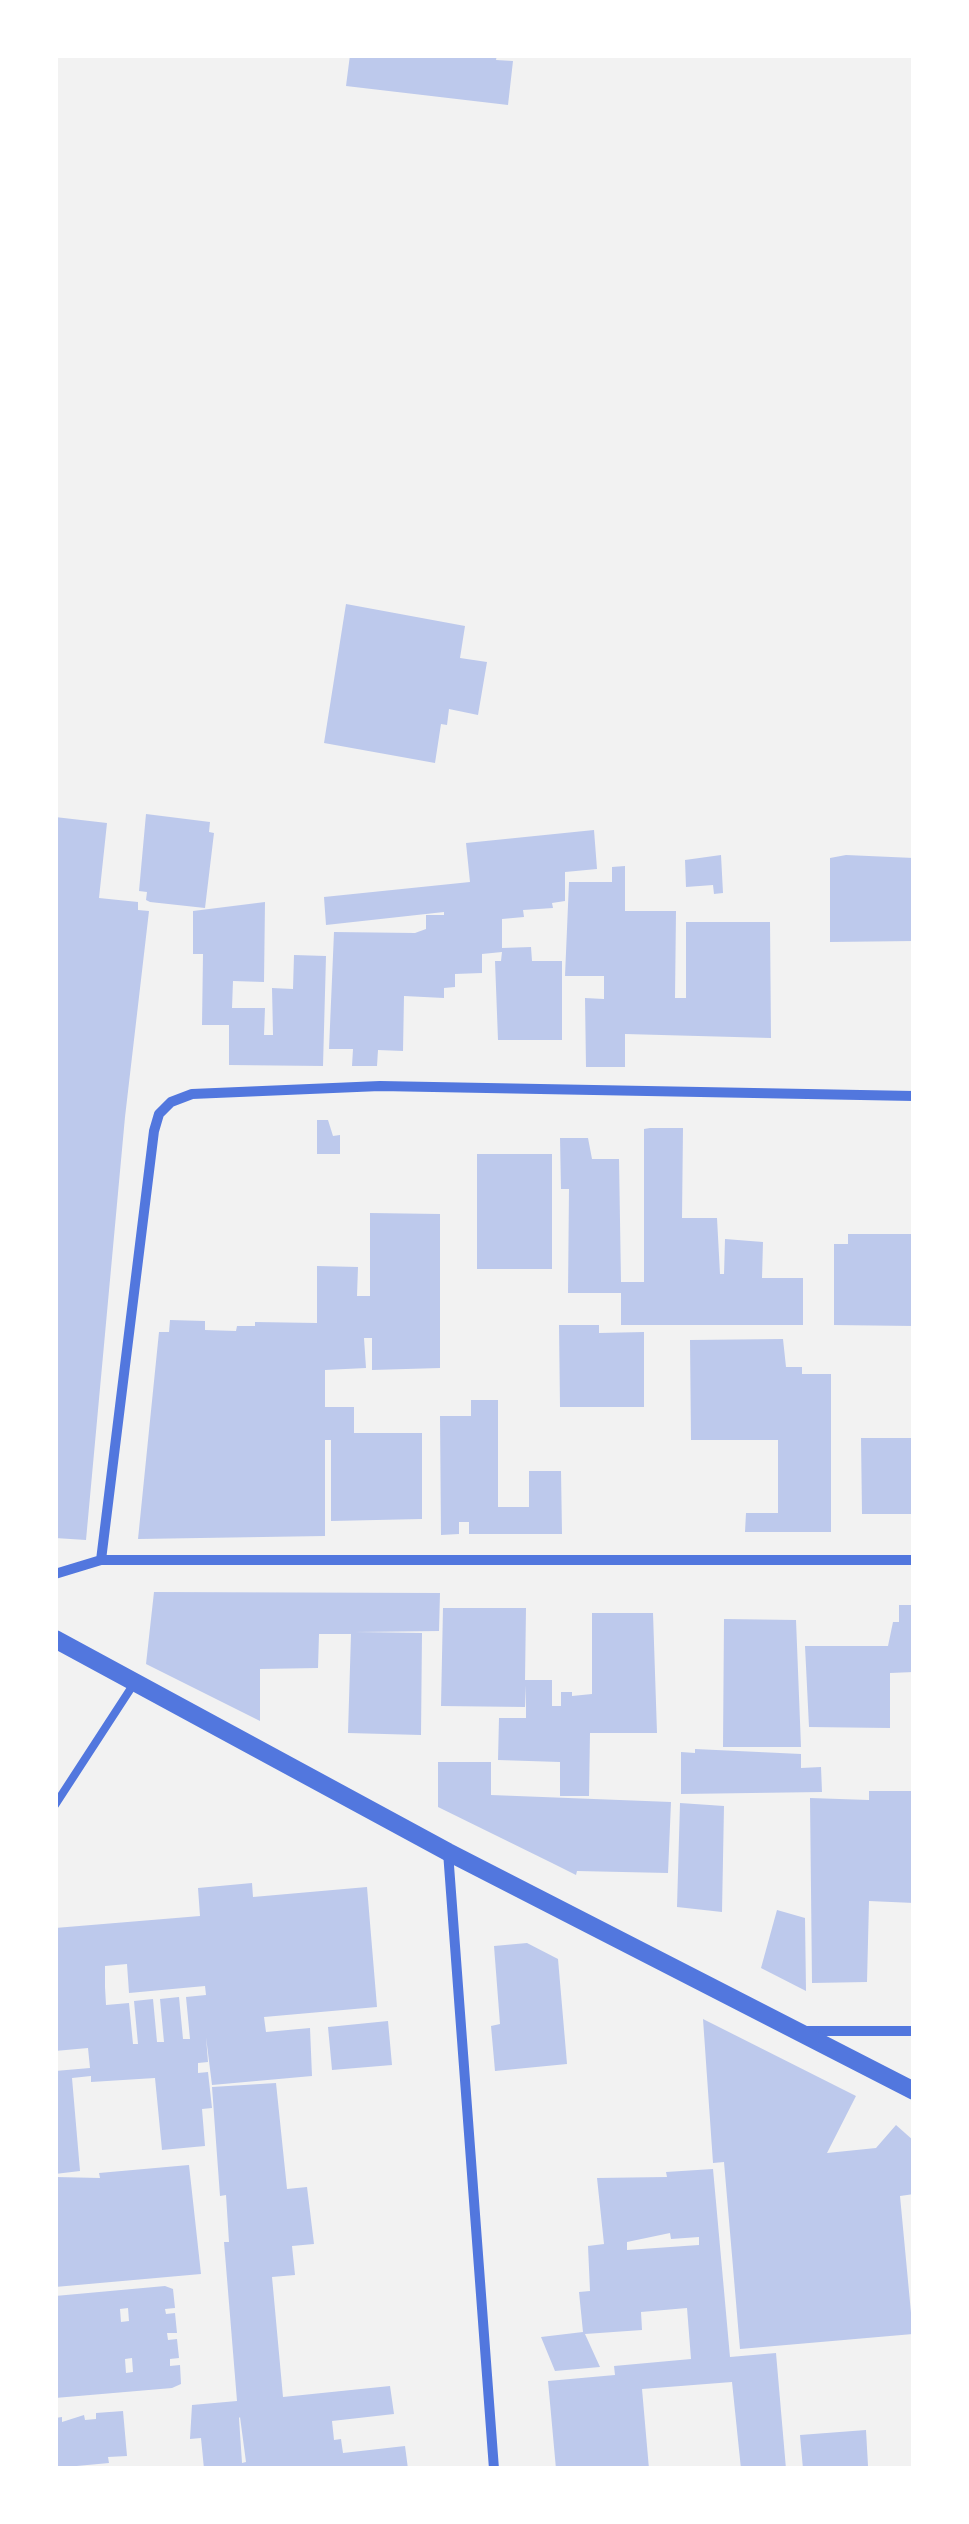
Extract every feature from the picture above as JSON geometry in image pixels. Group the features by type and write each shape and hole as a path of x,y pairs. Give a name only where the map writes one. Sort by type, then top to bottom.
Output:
{"street":[{"path":"101,1560 154,1130 159,1114 171,1102 192,1094 380,1086 914,1096"},
{"path":"55,1574 101,1560 914,1560"},
{"path":"55,1639 448,1852 804,2031 914,2091"},
{"path":"448,1852 494,2469"},
{"path":"804,2031 914,2031"}],"lane":[{"path":"55,1805 134,1682"}],"building":[{"path":"350,55 497,55 496,60 513,61 508,105 346,86"},
{"path":"346,604 465,626 460,658 487,662 478,715 449,709 447,725 441,724 435,763 324,743"},
{"path":"146,814 210,822 209,832 214,833 205,908 150,902 146,900 147,892 139,891"},
{"path":"55,817 107,823 99,898 138,902 138,910 149,911 125,1117 86,1540 55,1538"},
{"path":"594,830 597,869 565,872 565,901 552,903 553,908 523,910 524,917 502,919 502,948 531,947 532,961 562,961 562,1040 498,1040 495,961 501,961 502,952 482,954 482,973 455,974 455,987 444,988 444,998 404,996 403,1051 378,1050 377,1066 352,1066 353,1049 329,1049 334,932 415,933 426,929 426,915 444,912 326,925 324,897 470,882 466,843"},
{"path":"721,855 723,893 714,894 713,885 686,887 685,860"},
{"path":"830,858 914,858 914,941 830,942"},
{"path":"625,866 625,911 676,911 675,998 686,998 686,922 770,922 771,1038 625,1034 625,1067 586,1067 585,998 604,999 604,976 565,976 569,882 612,882 612,867"},
{"path":"265,902 264,982 233,981 232,1008 265,1008 264,1035 273,1035 272,988 293,989 294,955 326,956 323,1066 229,1065 229,1025 202,1025 203,954 193,954 193,911"},
{"path":"317,1120 328,1120 333,1136 340,1135 340,1154 317,1154"},
{"path":"683,1128 682,1218 717,1218 720,1274 724,1274 725,1239 763,1242 762,1278 803,1278 803,1325 621,1325 621,1293 568,1293 569,1189 561,1189 560,1138 588,1138 592,1159 619,1159 621,1282 644,1282 644,1129"},
{"path":"477,1154 552,1154 552,1269 477,1269"},
{"path":"370,1213 440,1214 440,1368 372,1370 372,1338 364,1338 366,1368 325,1370 325,1407 354,1407 354,1433 422,1433 422,1519 331,1521 331,1440 325,1440 325,1536 138,1539 159,1332 169,1332 170,1320 205,1321 205,1330 236,1331 237,1326 255,1326 255,1322 317,1323 317,1266 358,1267 357,1296 370,1296"},
{"path":"848,1234 914,1234 914,1326 834,1325 834,1244 848,1244"},
{"path":"559,1325 599,1325 599,1333 644,1332 644,1407 560,1407"},
{"path":"783,1339 786,1367 802,1367 802,1374 831,1374 831,1532 745,1532 746,1513 778,1513 778,1440 691,1440 690,1340"},
{"path":"471,1400 498,1400 498,1507 529,1507 529,1471 561,1471 562,1534 469,1534 469,1522 459,1522 459,1534 441,1535 440,1416 471,1416"},
{"path":"861,1438 914,1438 914,1514 862,1514"},
{"path":"154,1592 440,1593 439,1631 355,1632 422,1633 421,1735 348,1733 351,1634 319,1634 318,1668 260,1669 260,1721 146,1664"},
{"path":"899,1605 914,1605 914,1672 890,1673 890,1728 809,1727 805,1646 888,1646 893,1622 899,1622"},
{"path":"443,1608 526,1608 525,1680 552,1680 552,1706 561,1706 561,1692 572,1692 572,1696 592,1694 592,1613 653,1613 657,1733 590,1733 589,1796 560,1796 560,1762 498,1760 499,1718 526,1718 526,1685 525,1707 441,1706"},
{"path":"724,1619 796,1620 801,1747 723,1747"},
{"path":"695,1749 801,1754 801,1768 821,1767 822,1792 681,1794 681,1752 695,1753"},
{"path":"438,1762 491,1762 491,1795 671,1802 668,1873 577,1871 576,1875 438,1807"},
{"path":"869,1791 914,1791 914,1903 869,1901 867,1982 812,1983 810,1798 869,1800"},
{"path":"680,1803 724,1806 722,1912 677,1907"},
{"path":"252,1883 253,1897 367,1887 377,2007 264,2017 266,2032 310,2028 312,2076 212,2085 206,2037 208,2062 198,2063 198,2073 208,2072 212,2108 202,2109 205,2146 162,2150 155,2078 91,2082 91,2076 72,2078 80,2171 55,2174 55,2071 90,2068 88,2048 55,2051 55,1928 200,1916 198,1888","holes":["127,1964 129,1993 205,1986 206,1995 186,1997 190,2039 183,2039 179,1997 160,1999 164,2042 157,2042 153,1999 134,2001 138,2044 133,2044 129,2003 106,2005 105,1966"]},
{"path":"777,1910 805,1918 806,1991 761,1968"},
{"path":"527,1943 558,1959 567,2064 495,2071 491,2026 500,2024 494,1946"},
{"path":"703,2019 856,2096 827,2153 876,2148 896,2125 914,2141 914,2194 900,2196 913,2334 740,2349 724,2162 713,2163"},
{"path":"388,2021 392,2065 332,2070 328,2027"},
{"path":"276,2083 287,2189 307,2187 314,2244 292,2246 295,2275 272,2277 283,2397 390,2386 394,2414 332,2421 334,2440 341,2439 343,2453 405,2446 408,2469 204,2469 201,2438 190,2439 192,2405 237,2401 224,2242 229,2242 226,2195 220,2196 212,2087","holes":["240,2417 246,2462 242,2463"]},
{"path":"189,2165 201,2274 55,2287 55,2177 100,2178 99,2173"},
{"path":"713,2169 730,2357 776,2353 786,2469 741,2469 732,2382 642,2389 649,2469 556,2469 548,2381 615,2375 614,2366 691,2359 687,2308 641,2312 642,2330 585,2334 600,2367 555,2371 541,2337 583,2332 579,2292 590,2291 588,2246 604,2244 597,2178 667,2177 666,2172","holes":["670,2233 671,2239 699,2237 699,2245 627,2250 627,2242"]},
{"path":"165,2286 173,2289 175,2308 165,2309 166,2314 175,2313 177,2333 167,2333 168,2340 177,2339 179,2358 170,2359 170,2366 180,2365 181,2384 55,2398 55,2296","holes":["128,2308 129,2321 121,2322 120,2309","132,2358 133,2372 126,2373 125,2359"]},
{"path":"123,2411 127,2456 108,2457 109,2463 55,2468 55,2418 62,2417 62,2422 84,2415 85,2420 96,2419 96,2413"},
{"path":"866,2430 868,2466 864,2469 803,2469 800,2435"}]}
